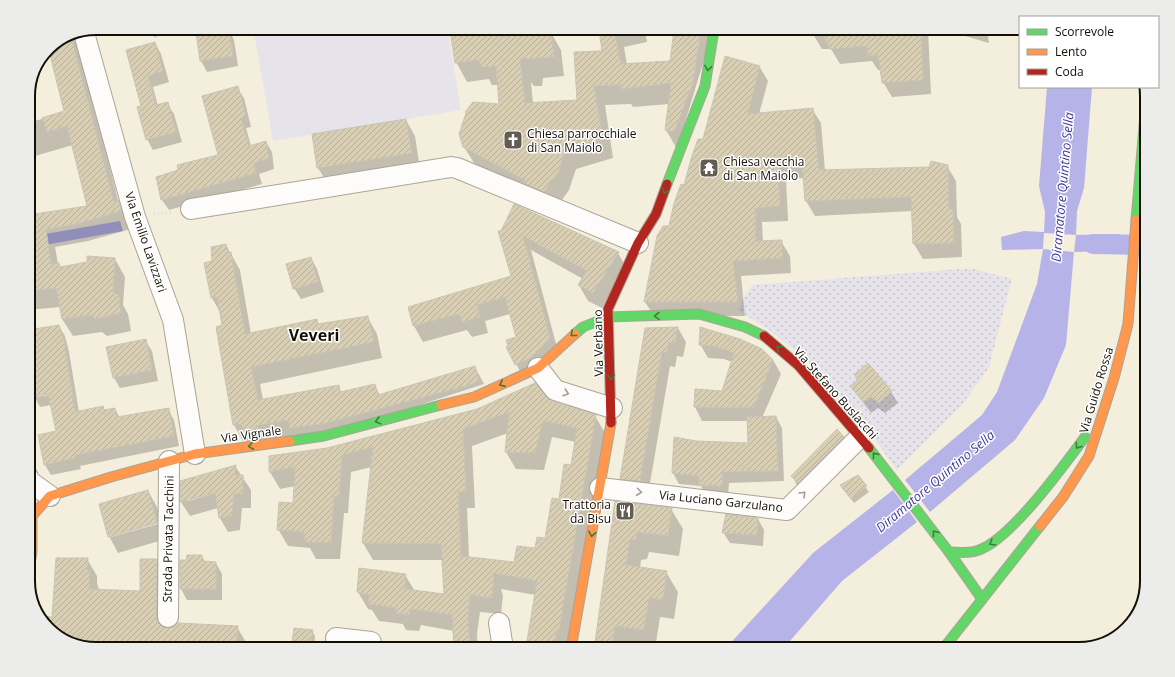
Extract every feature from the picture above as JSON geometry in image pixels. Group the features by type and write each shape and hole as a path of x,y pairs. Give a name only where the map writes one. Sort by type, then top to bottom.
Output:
{"street":[{"name":"Via Verbano","path":"572,642 600,488 612,408 608,309 638,243 656,214 705,86 713,35"},
{"name":"Via Emilio Lavizzari","path":"85,37 135,217 173,320 195,454"},
{"name":"Via Guido Rossa","path":"948,642 1063,497 1089,456 1114,378 1128,324 1140,166"},
{"path":"191,209 451,167 638,243"},
{"name":"Via Stefano Buslacchi","path":"538,368 583,327 608,317 699,314 745,327 769,338 798,365 860,437 899,485 982,599"},
{"path":"538,368 555,390 612,408"},
{"name":"Via Vignale","path":"50,496 111,477 195,454 324,436 474,396 538,368"},
{"path":"949,552 980,550 1002,537 1071,456 1101,415"},
{"name":"Via Luciano Garzulano","path":"600,488 787,510 860,437"},
{"name":"Strada Privata Tacchini","path":"168,617 169,461"},
{"path":"35,485 50,496 35,513"},
{"path":"499,623 502,642"},
{"path":"336,638 371,642"}],"path":[{"path":"135,217 191,209"}],"shaded area":[{"path":"255,35 449,35 461,110 273,141"},
{"path":"974,269 1012,279 989,367 963,404 897,470 856,414 808,361 768,329 737,310 752,285"}],"water":[{"name":"Diramatore Quintino Sella","path":"1047,88 1092,88 1084,188 1077,211 1076,235 1119,234 1119,251 1074,252 1066,345 1044,398 1015,440 930,512 905,480 982,415 997,392 1037,284 1043,249 1002,250 1001,237 1024,231 1044,232 1045,212 1039,186"},
{"path":"120,221 123,231 35,247 35,236"},
{"path":"893,490 917,522 842,581 789,642 731,642 813,553"}],"pier":[{"path":"1044,233 1076,235 1074,252 1043,249"}],"building":[{"path":"196,35 230,35 233,56 200,61"},
{"path":"451,35 498,35 498,37 516,35 551,35 554,57 520,59 525,103 577,100 574,52 602,51 600,35 615,35 621,64 670,61 673,35 700,35 693,83 674,132 665,130 671,83 621,89 620,85 594,86 603,139 565,150 559,171 544,192 524,183 525,180 463,147 459,134 466,113 465,112 473,102 499,104 496,66 480,67 480,60 455,63"},
{"path":"823,35 921,35 923,80 882,83 878,55 868,56 867,46 830,49"},
{"path":"72,40 114,202 119,201 121,211 78,224 46,229 51,264 59,263 60,267 87,262 87,256 115,258 113,292 119,295 121,313 96,319 91,315 62,319 56,288 35,290 35,214 87,206 67,126 47,132 42,118 64,111 50,56 65,43"},
{"path":"155,42 163,71 148,76 156,105 168,102 176,132 146,140 137,107 141,106 126,50"},
{"path":"725,56 760,66 748,114 813,108 819,170 929,167 931,161 948,165 949,209 953,209 954,243 913,244 911,197 805,201 802,163 778,165 780,206 755,208 756,241 782,240 783,258 733,261 738,302 644,302 657,236 663,226 669,226 674,203 681,184 684,185 698,139 703,139"},
{"path":"238,86 246,116 241,118 249,146 266,141 269,158 254,163 256,173 161,200 156,177 178,170 177,165 218,155 202,96"},
{"path":"406,119 412,153 317,168 312,134"},
{"path":"514,204 619,252 593,293 578,285 587,271 523,236 550,338 530,358 515,365 506,347 508,346 506,340 516,337 505,297 477,305 480,317 462,322 459,314 413,326 408,307 511,276 498,231 501,231"},
{"path":"226,244 228,253 231,252 245,334 317,319 318,324 368,316 374,342 251,367 258,400 339,385 340,392 375,384 378,395 475,366 479,381 470,385 322,424 290,428 288,420 258,425 259,432 244,435 241,424 233,425 216,327 222,325 217,297 211,298 204,263 212,261 211,247"},
{"path":"311,257 318,282 293,289 286,264"},
{"path":"59,325 64,340 75,412 103,406 104,410 115,408 117,417 169,408 174,436 75,455 75,458 44,465 38,435 56,431 48,394 35,397 35,329"},
{"path":"678,327 675,343 669,342 667,353 662,352 640,481 620,479 645,328"},
{"path":"700,327 740,339 762,349 773,360 754,407 694,407 695,389 722,391 734,353 715,346 699,345"},
{"path":"146,339 152,370 113,378 106,347"},
{"path":"868,363 892,391 879,403 871,397 864,403 850,386 857,381 855,374"},
{"path":"535,383 551,401 596,415 559,630 557,629 555,642 527,641 537,581 492,573 494,578 492,598 470,595 468,617 470,642 454,642 452,615 411,609 409,615 396,613 396,608 368,604 369,595 357,592 359,568 406,574 405,589 444,594 441,544 362,543 373,447 342,455 339,497 334,496 331,543 305,542 304,532 277,530 279,502 293,503 295,467 269,472 269,456 327,448 477,409","holes":["509,412 505,452 535,453 543,421 577,428 571,465 564,464 559,499 552,498 545,538 537,537 535,548 517,546 514,562 461,556 458,492 466,491 463,429"]},
{"path":"776,416 778,471 723,472 722,486 699,485 699,476 672,473 674,437 696,441 748,443 747,417"},
{"path":"837,429 844,437 798,483 791,476"},
{"path":"236,465 235,475 243,475 243,494 234,494 232,516 219,518 215,493 180,502 180,481"},
{"path":"858,475 867,486 851,499 840,485"},
{"path":"148,490 157,523 108,537 99,504"},
{"path":"615,501 672,508 668,536 637,532 636,539 630,540 626,565 667,571 663,600 649,598 644,630 615,626 613,642 595,642"},
{"path":"726,514 758,518 757,535 722,533"},
{"path":"187,555 202,555 202,561 216,562 216,589 180,589 180,560 186,560"},
{"path":"56,558 88,558 87,570 90,570 89,589 140,591 140,559 157,559 156,617 158,623 168,628 173,627 178,623 238,626 237,642 96,642 80,640 65,634 47,617 52,617"},
{"path":"294,628 313,630 311,642 292,642"}],"waterway":[{"path":"1093,244 1140,245"}],"traffic: fast":[{"path":"667,184 705,86 713,35"},
{"path":"1136,220 1140,173"},
{"path":"575,334 583,327 608,317 699,314 745,327 764,336"},
{"path":"290,441 324,436 441,405"},
{"path":"949,552 968,552 979,550 992,543 1006,532 1036,500 1085,437"},
{"path":"869,448 949,552 982,599"},
{"path":"949,642 1040,526"}],"traffic: slow":[{"path":"1040,526 1063,497 1089,456 1114,378 1128,324 1136,220"},
{"path":"441,405 474,397 538,368 575,334"},
{"path":"572,642 611,423"},
{"path":"35,513 50,496 111,477 195,454 290,441"}],"traffic: jam":[{"path":"611,423 608,309 638,243 656,214 667,184"},
{"path":"764,336 798,365 869,448"}],"place":[{"name":"Chiesa parrocchiale di San Maiolo","path":"513,140"},
{"name":"Chiesa vecchia di San Maiolo","path":"709,168"},
{"name":"Trattoria da Bisu","path":"625,511"}],"district":[{"name":"Veveri","path":"314,335"}]}
